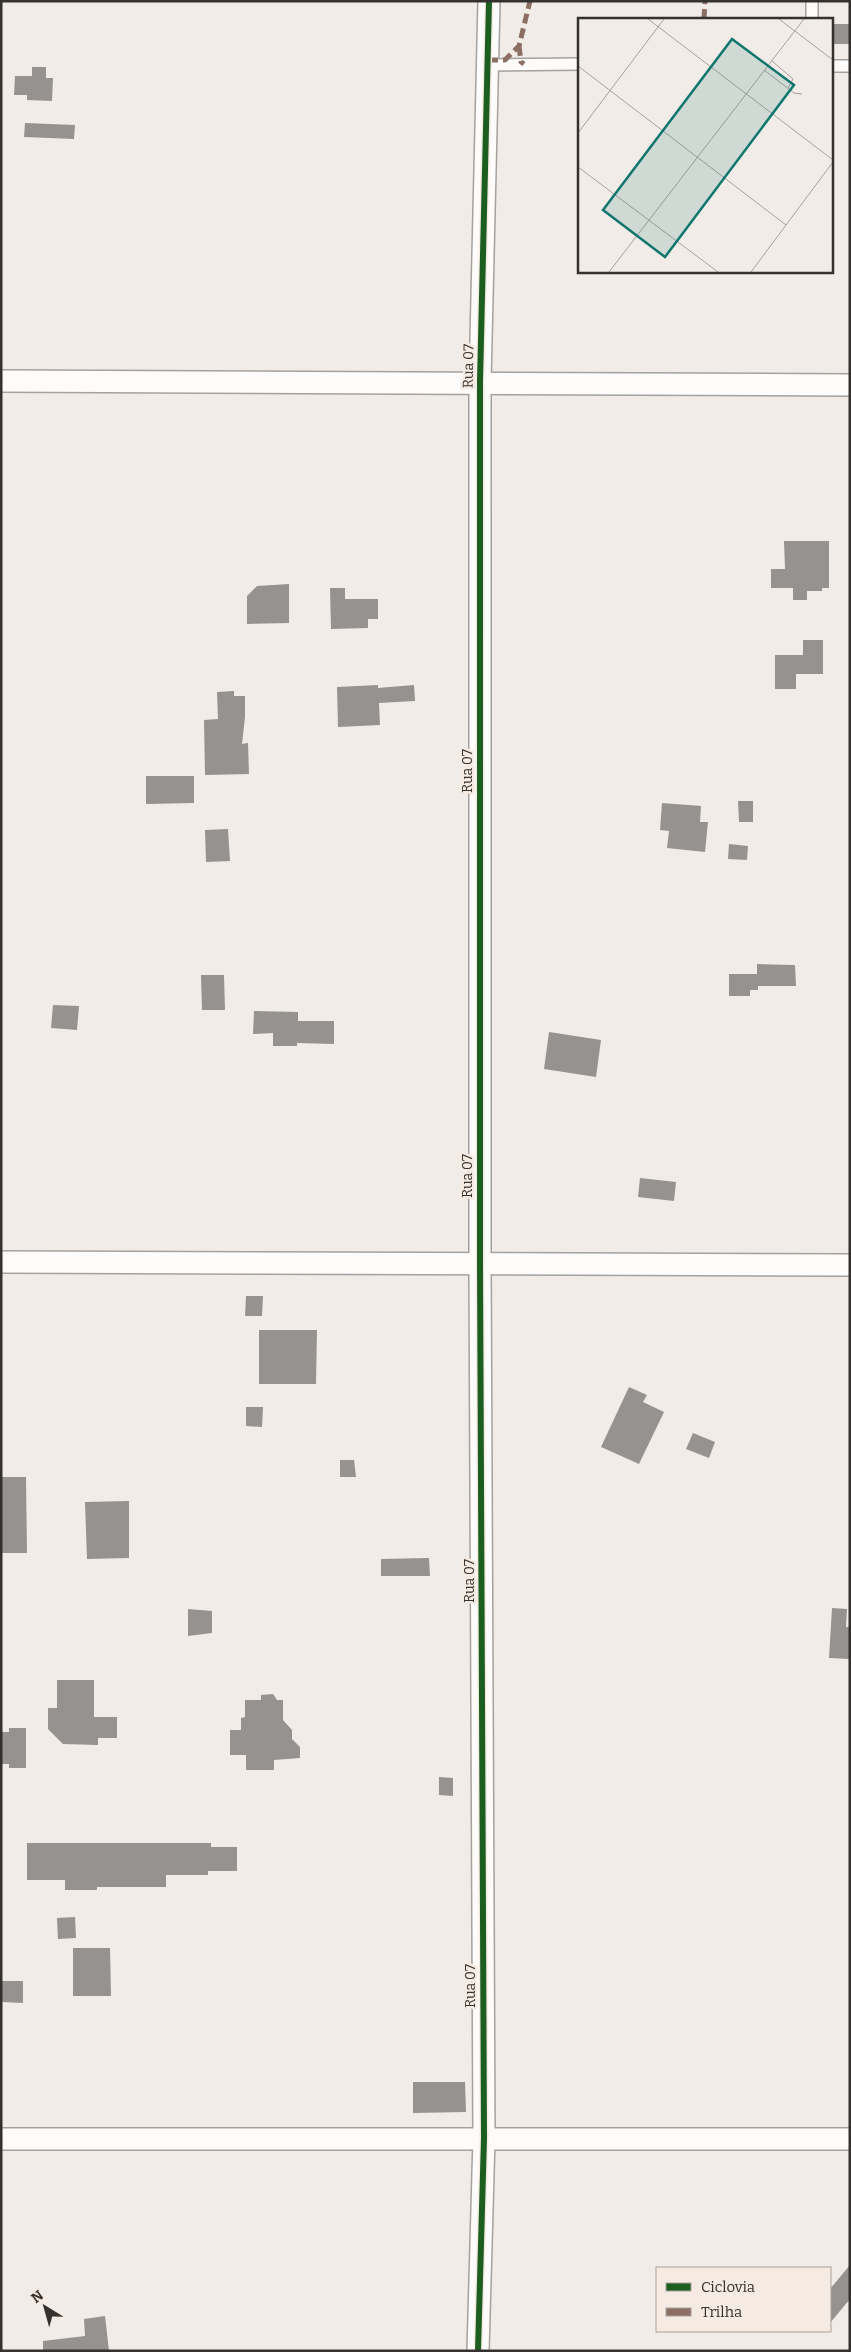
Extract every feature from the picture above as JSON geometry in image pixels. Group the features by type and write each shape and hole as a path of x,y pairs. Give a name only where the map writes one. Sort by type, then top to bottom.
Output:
{"street":[{"name":"Rua 07","path":"478,2351 484,2138 480,1264 480,382 489,1"},
{"path":"1,381 850,385"},
{"path":"1,1262 850,1265"},
{"path":"1,2139 850,2139"}],"lane":[{"path":"812,1 812,18"},
{"path":"488,65 578,64"},
{"path":"834,66 850,66"}],"building":[{"path":"834,24 850,24 850,44 834,44"},
{"path":"32,67 46,67 46,78 53,78 52,101 27,100 27,95 14,95 15,76 32,76"},
{"path":"25,123 75,125 74,139 24,137"},
{"path":"784,541 829,541 829,588 822,588 822,591 807,591 807,600 793,600 793,588 771,588 771,569 785,569"},
{"path":"289,584 289,623 247,624 247,596 257,586"},
{"path":"330,588 345,588 345,599 378,599 378,619 368,619 368,628 331,629"},
{"path":"803,640 823,640 823,674 796,674 796,689 775,689 775,655 803,655"},
{"path":"378,685 378,688 414,685 415,701 379,703 380,725 338,727 337,687"},
{"path":"234,691 234,696 245,696 242,744 248,743 249,774 205,775 204,720 218,719 217,692"},
{"path":"146,776 194,776 194,803 146,804"},
{"path":"738,801 753,801 753,822 739,822"},
{"path":"662,803 701,806 700,822 708,822 705,852 667,848 669,831 660,830"},
{"path":"228,829 230,861 206,862 205,830"},
{"path":"729,844 748,846 747,860 728,859"},
{"path":"757,964 795,965 796,986 758,986 758,990 750,990 750,996 729,996 729,974 757,974"},
{"path":"201,975 224,975 225,1010 202,1010"},
{"path":"53,1005 79,1006 77,1030 51,1028"},
{"path":"254,1011 298,1012 298,1021 334,1021 334,1044 297,1043 297,1046 273,1046 273,1033 253,1034"},
{"path":"549,1032 601,1040 596,1077 544,1069"},
{"path":"640,1178 676,1182 674,1201 638,1197"},
{"path":"246,1296 263,1296 262,1316 245,1316"},
{"path":"259,1330 317,1330 316,1384 259,1384"},
{"path":"629,1387 647,1395 643,1402 664,1412 639,1464 601,1447"},
{"path":"246,1407 263,1407 262,1427 246,1426"},
{"path":"693,1433 715,1442 709,1458 686,1449"},
{"path":"340,1460 354,1460 356,1477 340,1477"},
{"path":"1,1477 26,1477 27,1553 1,1553"},
{"path":"129,1501 129,1558 87,1559 85,1502"},
{"path":"429,1558 430,1576 381,1576 381,1559"},
{"path":"832,1608 847,1609 846,1627 850,1627 849,1659 829,1658"},
{"path":"188,1609 212,1611 212,1633 188,1636"},
{"path":"57,1680 94,1680 94,1717 117,1717 117,1738 98,1738 98,1745 63,1744 48,1729 48,1708 57,1708"},
{"path":"273,1694 277,1700 283,1700 283,1720 292,1730 292,1739 300,1747 300,1758 274,1760 274,1770 246,1770 246,1755 230,1755 230,1730 241,1730 241,1718 245,1717 245,1700 261,1700 261,1695"},
{"path":"9,1728 26,1728 26,1768 9,1768 9,1764 2,1764 2,1732 9,1732"},
{"path":"439,1777 453,1778 453,1796 439,1795"},
{"path":"27,1843 211,1843 211,1847 237,1847 237,1871 208,1871 208,1875 166,1875 166,1887 97,1887 97,1890 65,1890 65,1880 27,1880"},
{"path":"75,1917 76,1938 58,1939 57,1918"},
{"path":"73,1948 110,1948 111,1996 73,1996"},
{"path":"2,1981 23,1981 23,2003 2,2002"},
{"path":"413,2082 465,2082 466,2112 413,2113"},
{"path":"850,2265 850,2299 831,2322 831,2288"},
{"path":"105,2316 109,2351 43,2351 43,2341 85,2336 84,2319"}],"marked path":[{"path":"488,60 505,60 519,46 530,1"},
{"path":"704,18 705,1"},
{"path":"519,46 521,62 524,64"}],"cycle path":[{"path":"478,2351 484,2138 480,1264 480,382 489,1"}]}
